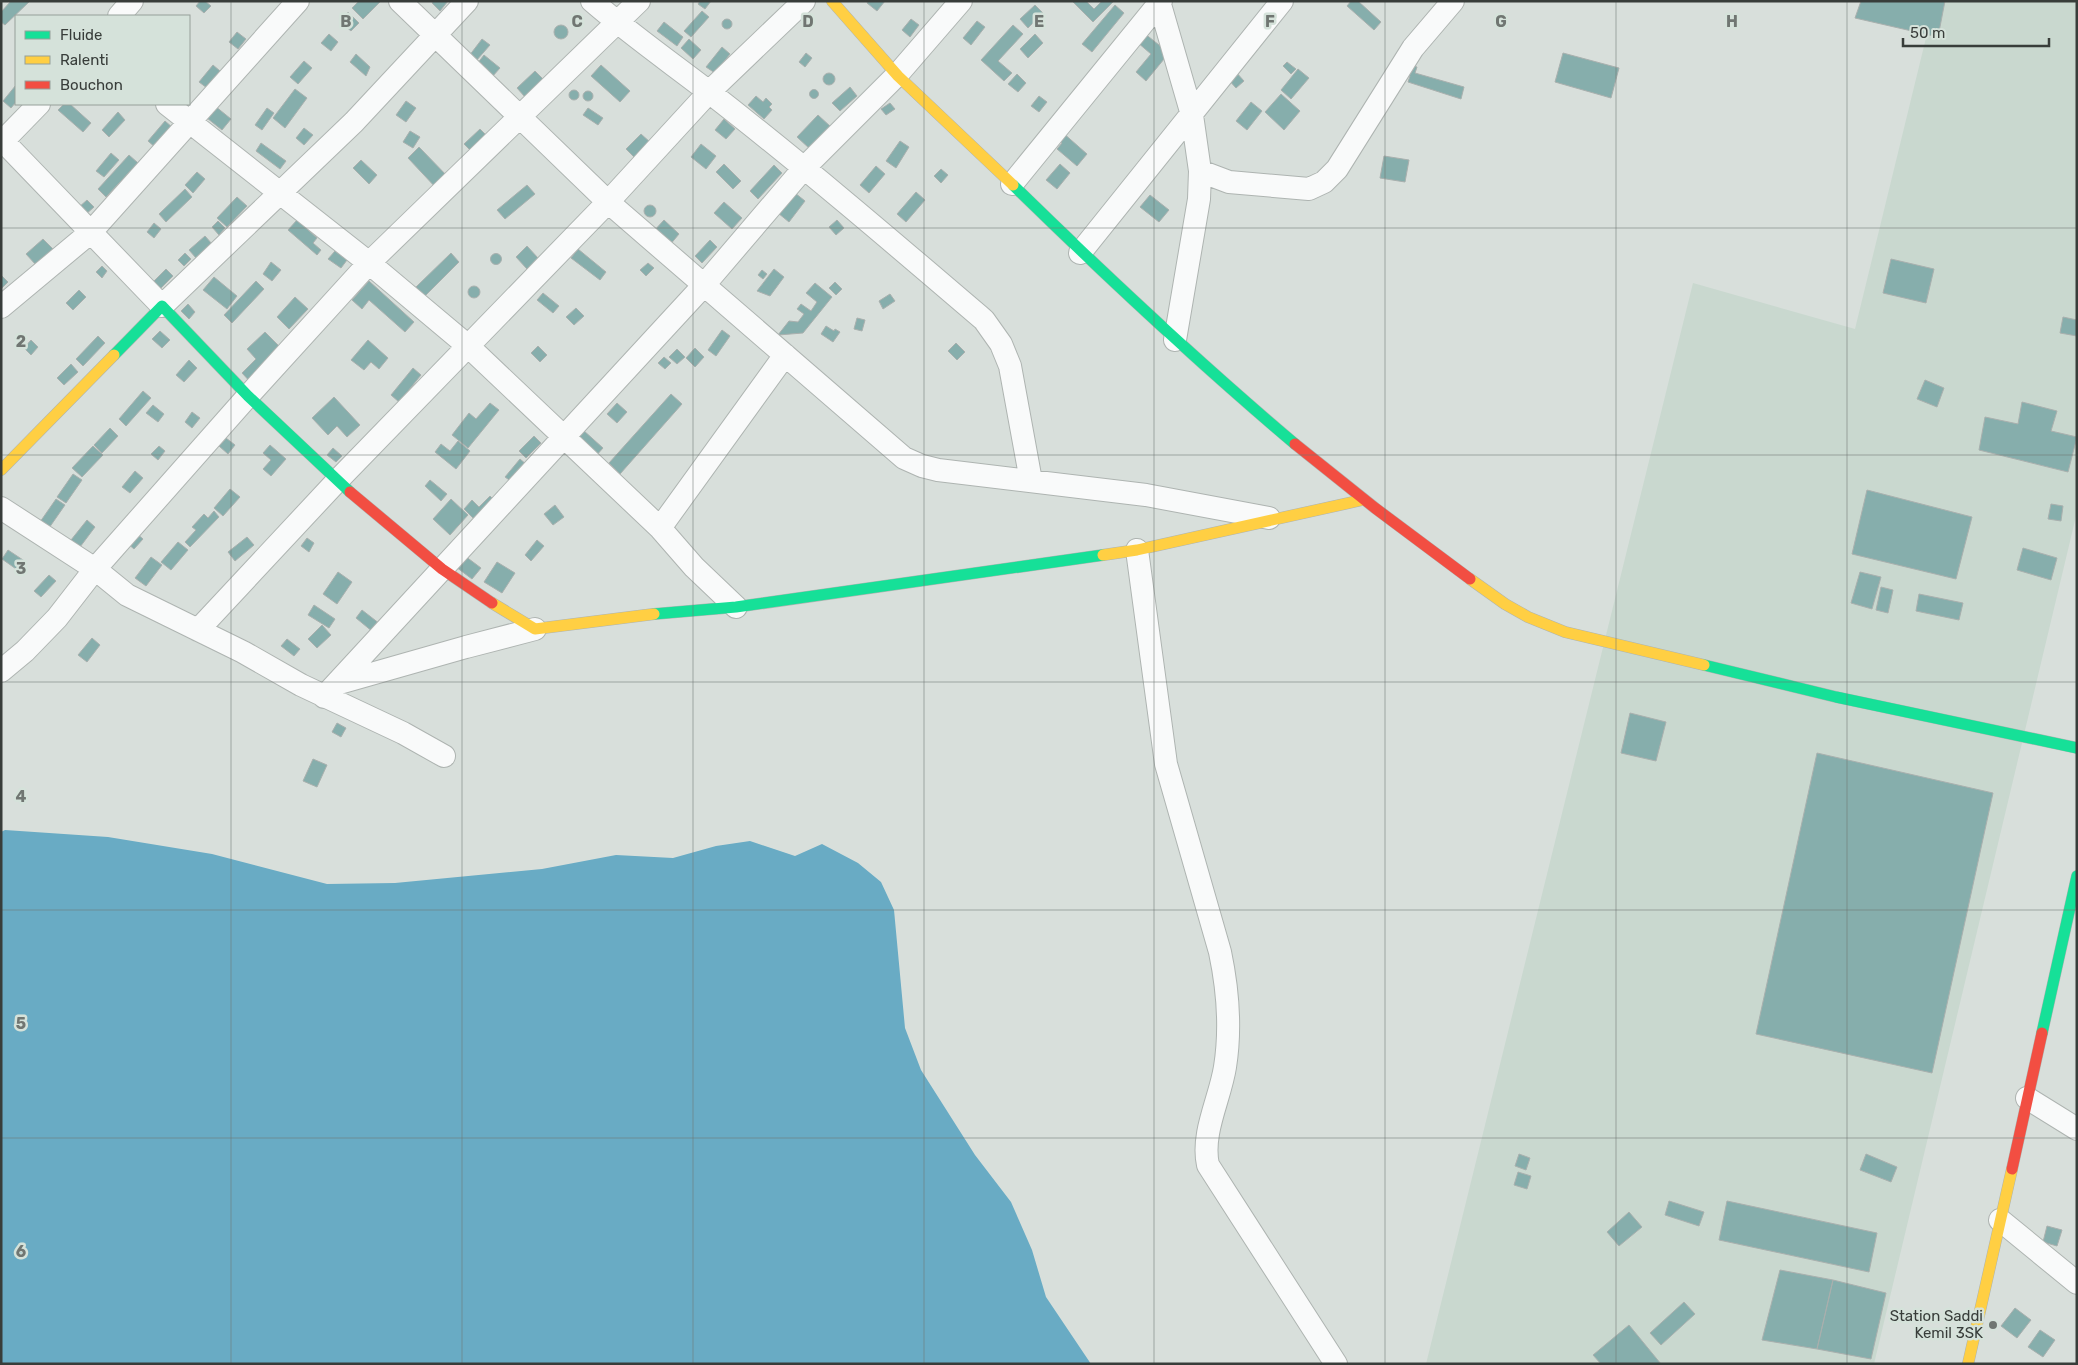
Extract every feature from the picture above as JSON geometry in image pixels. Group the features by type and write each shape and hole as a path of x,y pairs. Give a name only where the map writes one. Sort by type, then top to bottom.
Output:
{"main road":[{"path":"832,1 897,75 1012,184 1080,253 1175,340 1362,500 1505,604 1528,617 1564,632 1836,697 2077,748"},
{"path":"1,470 162,306 248,396 337,481 442,568 500,609 535,629 615,618 736,607 1137,550 1362,500"},
{"path":"1968,1364 2077,876"}],"street":[{"path":"120,15 132,1"},
{"path":"1,307 91,232 298,1"},
{"path":"400,1 608,202 904,458 922,466 938,470 1146,495 1273,519"},
{"path":"38,105 2,141 162,306 354,122 467,1"},
{"path":"592,1 616,22 709,92 804,168 984,320 1001,344 1010,366 1031,481"},
{"path":"1,671 25,651 57,618 94,569 369,263 638,1"},
{"path":"198,630 337,481 608,202 709,92 804,1"},
{"path":"330,690 704,285 804,168 897,75 961,1"},
{"path":"1080,253 1282,1"},
{"path":"1200,171 1229,182 1309,189 1324,182 1337,169 1413,48 1453,1"},
{"path":"1160,2 1192,114 1200,171 1199,199 1175,340"},
{"path":"1012,184 1160,2"},
{"path":"168,105 369,263 468,346 660,528 694,567 736,607"},
{"path":"660,528 785,355"},
{"path":"1,508 94,569 127,595 243,652 330,690 444,756"},
{"path":"1137,550 1166,764 1220,952 1226,982 1229,1033 1225,1068 1206,1148 1208,1165 1336,1364"},
{"path":"330,690 466,647 535,629"},
{"path":"2027,1098 2077,1129"},
{"path":"2000,1220 2077,1283"}],"shaded area":[{"path":"1935,1 2077,1 2077,512 1874,1364 1426,1364 1693,283 1855,329"}],"water":[{"path":"5,830 108,837 212,854 327,884 395,883 542,869 616,855 673,858 716,846 750,841 795,856 822,844 858,863 881,882 894,910 905,1028 921,1070 975,1155 1011,1202 1032,1250 1046,1297 1091,1364 1,1364 1,832"}],"building":[{"path":"11,1 30,1 5,25 1,22 1,12"},
{"path":"200,1 205,1 211,6 204,13 196,6"},
{"path":"359,1 380,2 363,19 352,8"},
{"path":"433,1 448,1 440,11 432,3"},
{"path":"700,1 711,1 705,9 698,4"},
{"path":"868,1 885,1 877,11 867,3"},
{"path":"1072,1 1086,1 1094,9 1102,1 1114,1 1093,22"},
{"path":"1351,1 1358,1 1381,22 1374,30 1347,6"},
{"path":"1861,1 1945,1 1938,37 1855,18"},
{"path":"1035,5 1043,13 1028,28 1020,19"},
{"path":"1115,5 1124,13 1092,52 1082,44"},
{"path":"702,11 709,17 691,37 684,31"},
{"path":"348,12 359,23 351,31 339,21"},
{"path":"725,19 729,19 732,24 731,28 725,29 722,26 722,22"},
{"path":"911,19 919,25 910,37 902,30"},
{"path":"977,21 985,27 971,45 963,38"},
{"path":"664,22 683,37 677,46 657,31"},
{"path":"561,25 566,27 568,32 566,37 561,39 556,37 554,32 556,27"},
{"path":"1013,25 1023,34 998,61 1012,73 1004,81 981,60"},
{"path":"237,32 246,39 238,49 229,42"},
{"path":"1144,33 1169,53 1146,81 1136,72 1151,54 1137,42"},
{"path":"329,34 338,42 331,51 321,43"},
{"path":"1035,34 1043,43 1028,58 1020,49"},
{"path":"482,39 490,45 476,61 469,56"},
{"path":"689,39 701,50 693,59 681,48"},
{"path":"722,47 730,54 715,73 706,67"},
{"path":"806,53 812,58 805,67 799,62"},
{"path":"1563,53 1619,68 1611,98 1555,82"},
{"path":"356,54 370,67 366,76 350,62"},
{"path":"484,55 500,68 492,77 477,64"},
{"path":"304,61 312,68 298,84 290,77"},
{"path":"1287,62 1296,69 1291,74 1283,66"},
{"path":"1408,64 1417,67 1415,73 1464,87 1461,99 1408,82 1410,76 1404,75"},
{"path":"213,65 220,71 207,88 199,82"},
{"path":"601,65 630,91 620,102 591,76"},
{"path":"1298,69 1309,78 1291,99 1281,90"},
{"path":"535,71 544,80 525,97 517,88"},
{"path":"1235,71 1244,81 1236,88 1227,78"},
{"path":"827,73 831,73 835,79 831,85 827,85 823,81 823,77"},
{"path":"1017,74 1026,83 1018,92 1008,84"},
{"path":"15,86 15,103 11,108 3,101"},
{"path":"850,87 857,96 840,111 832,103"},
{"path":"295,89 307,98 285,128 273,118"},
{"path":"574,90 579,95 574,100 569,95"},
{"path":"814,90 818,94 814,98 810,94"},
{"path":"586,91 590,91 593,96 592,100 586,101 583,98 583,94"},
{"path":"1281,94 1300,111 1284,130 1265,112"},
{"path":"756,96 763,102 766,98 772,104 769,107 772,110 764,119 748,105"},
{"path":"1039,96 1047,102 1039,112 1031,106"},
{"path":"406,101 416,108 406,122 396,115"},
{"path":"1251,102 1262,111 1247,130 1236,121"},
{"path":"890,103 895,109 886,115 881,109"},
{"path":"63,105 71,105 91,123 83,132 58,110"},
{"path":"215,106 231,119 222,130 207,118"},
{"path":"267,108 274,113 262,130 255,125"},
{"path":"588,108 603,118 598,125 583,115"},
{"path":"118,112 125,120 109,137 102,130"},
{"path":"818,115 831,127 810,149 797,137"},
{"path":"724,119 735,129 726,139 715,130"},
{"path":"165,121 173,128 156,148 148,141"},
{"path":"304,128 313,135 304,145 296,138"},
{"path":"480,129 487,136 471,151 464,144"},
{"path":"410,131 420,137 413,148 403,142"},
{"path":"1062,132 1087,154 1077,166 1057,149 1062,143 1056,137"},
{"path":"641,134 651,143 636,159 626,149"},
{"path":"900,141 909,147 896,168 886,161"},
{"path":"261,143 286,161 280,169 256,151"},
{"path":"701,144 716,156 706,169 691,157"},
{"path":"419,147 450,179 438,190 408,158"},
{"path":"111,153 119,160 104,177 96,171"},
{"path":"129,155 138,163 106,197 98,189"},
{"path":"1384,156 1409,160 1405,182 1380,178"},
{"path":"361,160 377,175 369,184 353,168"},
{"path":"724,164 741,181 733,189 716,172"},
{"path":"1060,164 1070,173 1057,189 1046,180"},
{"path":"774,165 782,173 758,199 750,191"},
{"path":"876,166 885,174 869,193 860,185"},
{"path":"941,169 948,175 941,183 934,176"},
{"path":"197,172 205,179 193,193 185,185"},
{"path":"527,185 535,194 505,219 497,210"},
{"path":"185,189 192,197 166,222 159,214"},
{"path":"916,192 925,200 906,222 897,214"},
{"path":"795,193 805,201 789,222 778,213"},
{"path":"1150,195 1169,210 1159,222 1140,207"},
{"path":"237,197 247,206 227,227 217,218"},
{"path":"87,200 94,207 85,215 78,208"},
{"path":"724,202 742,218 732,229 714,213"},
{"path":"648,205 652,205 656,211 652,217 648,217 644,213 644,209"},
{"path":"297,220 317,238 313,243 321,250 317,255 288,230"},
{"path":"664,220 679,234 669,246 653,232"},
{"path":"837,220 844,228 836,235 829,227"},
{"path":"218,221 225,228 219,235 212,227"},
{"path":"154,223 161,229 154,238 147,232"},
{"path":"205,236 212,244 196,258 189,250"},
{"path":"43,239 53,249 36,265 26,254"},
{"path":"710,240 717,247 702,263 695,256"},
{"path":"527,246 538,258 527,269 516,257"},
{"path":"578,249 606,272 600,280 571,258"},
{"path":"335,251 347,260 341,268 328,259"},
{"path":"185,253 191,259 184,266 178,260"},
{"path":"451,253 459,262 425,296 416,287"},
{"path":"494,254 498,254 501,259 500,263 494,264 491,261 491,257"},
{"path":"1891,259 1934,269 1926,303 1883,293"},
{"path":"271,262 281,270 272,281 263,274"},
{"path":"648,263 654,268 646,276 640,270"},
{"path":"102,266 107,271 102,278 96,272"},
{"path":"166,269 173,276 159,290 152,283"},
{"path":"774,269 784,277 770,296 757,291"},
{"path":"762,270 767,274 763,279 758,275"},
{"path":"1,275 8,282 1,289"},
{"path":"214,277 237,296 227,309 203,290"},
{"path":"256,281 264,289 232,323 224,315"},
{"path":"369,281 414,322 405,332 369,300 362,309 352,300"},
{"path":"835,282 842,289 836,295 829,288"},
{"path":"815,283 832,297 803,333 778,335 789,321 798,322 804,314 797,309 801,304 811,311 817,302 806,293"},
{"path":"472,286 476,286 480,292 476,298 472,298 468,294 468,290"},
{"path":"79,290 86,297 73,310 66,303"},
{"path":"543,293 559,306 553,313 537,300"},
{"path":"890,294 895,301 883,309 879,301"},
{"path":"295,297 308,309 289,329 277,317"},
{"path":"188,304 195,312 189,319 181,311"},
{"path":"576,308 584,316 574,325 566,317"},
{"path":"2063,317 2077,320 2077,336 2060,333"},
{"path":"857,318 865,320 862,331 854,329"},
{"path":"826,326 840,332 833,342 821,334"},
{"path":"722,330 730,336 716,356 708,350"},
{"path":"160,331 170,340 162,348 152,339"},
{"path":"265,332 280,347 254,386 242,373 256,359 247,349"},
{"path":"98,336 105,343 83,366 76,359"},
{"path":"31,340 38,347 31,355 24,348"},
{"path":"368,340 388,358 379,369 371,362 364,370 351,360"},
{"path":"956,343 965,352 957,360 948,351"},
{"path":"538,346 547,355 540,362 531,353"},
{"path":"695,348 704,357 695,367 686,358"},
{"path":"677,349 685,357 677,364 669,357"},
{"path":"664,357 671,363 665,369 658,363"},
{"path":"189,360 197,368 184,382 176,375"},
{"path":"71,364 78,372 64,385 57,378"},
{"path":"413,368 421,375 399,402 391,395"},
{"path":"1925,380 1944,388 1937,407 1917,399"},
{"path":"143,391 151,398 126,426 119,419"},
{"path":"671,394 682,404 620,474 609,463"},
{"path":"334,397 360,425 347,437 337,426 328,435 312,418"},
{"path":"2022,402 2057,411 2051,431 2077,437 2068,472 1979,450 1985,417 2018,424"},
{"path":"490,403 499,410 468,448 452,435 469,413 476,419"},
{"path":"617,403 627,412 617,423 607,414"},
{"path":"153,405 164,414 158,422 146,413"},
{"path":"192,412 200,418 192,428 185,422"},
{"path":"110,428 118,436 102,453 94,445"},
{"path":"583,430 603,448 595,457 575,438"},
{"path":"534,436 541,443 526,458 519,451"},
{"path":"226,438 235,445 228,454 219,446"},
{"path":"458,441 470,451 456,469 435,452 441,444 450,451"},
{"path":"270,445 286,459 271,476 263,469 271,460 263,453"},
{"path":"93,446 103,455 82,477 72,468"},
{"path":"159,446 165,451 158,460 151,454"},
{"path":"333,448 342,456 336,462 327,455"},
{"path":"520,459 527,465 512,482 505,477"},
{"path":"135,471 143,478 130,493 122,487"},
{"path":"73,474 82,480 66,503 57,497"},
{"path":"430,480 447,494 441,501 425,486"},
{"path":"230,489 240,497 223,516 214,508"},
{"path":"1867,490 1972,517 1956,579 1852,554"},
{"path":"490,496 497,503 478,523 464,509 472,500 479,507"},
{"path":"56,499 65,505 49,528 40,522"},
{"path":"451,499 468,515 450,535 433,519"},
{"path":"2051,504 2063,506 2061,521 2048,519"},
{"path":"555,505 564,517 553,525 544,514"},
{"path":"214,511 219,517 190,547 185,542 196,530 192,527 204,514 208,518"},
{"path":"87,520 95,527 80,547 71,540"},
{"path":"136,533 143,539 134,549 127,543"},
{"path":"247,537 254,545 235,561 228,552"},
{"path":"307,538 314,543 309,552 301,546"},
{"path":"537,540 544,546 531,561 525,555"},
{"path":"178,542 188,550 171,570 161,562"},
{"path":"2023,548 2057,558 2051,580 2017,570"},
{"path":"8,550 26,562 19,571 2,559"},
{"path":"465,556 481,568 472,579 456,567"},
{"path":"151,557 162,565 146,586 135,578"},
{"path":"497,562 515,573 502,593 484,582"},
{"path":"338,572 352,582 337,604 323,594"},
{"path":"1860,572 1881,577 1872,609 1851,603"},
{"path":"49,575 56,581 41,597 34,591"},
{"path":"1881,587 1893,590 1888,613 1876,610"},
{"path":"1919,594 1963,603 1959,620 1916,611"},
{"path":"314,605 335,619 329,628 308,615"},
{"path":"362,610 380,624 373,632 356,618"},
{"path":"322,625 331,635 317,648 308,639"},
{"path":"92,638 100,645 87,662 78,655"},
{"path":"287,639 300,649 294,656 281,646"},
{"path":"1630,713 1666,722 1656,761 1621,753"},
{"path":"337,723 346,728 341,737 332,732"},
{"path":"1817,753 1993,793 1932,1073 1756,1034"},
{"path":"313,759 327,765 317,787 303,781"},
{"path":"1519,1154 1530,1158 1526,1170 1515,1166"},
{"path":"1866,1154 1897,1167 1891,1182 1860,1170"},
{"path":"1518,1172 1531,1176 1527,1189 1514,1185"},
{"path":"1669,1201 1704,1212 1699,1226 1665,1215"},
{"path":"1727,1201 1877,1233 1869,1272 1719,1240"},
{"path":"1629,1212 1642,1227 1619,1246 1607,1232"},
{"path":"2047,1226 2062,1230 2057,1246 2043,1242"},
{"path":"1780,1270 1833,1280 1817,1349 1762,1340"},
{"path":"1833,1280 1886,1293 1871,1359 1817,1349"},
{"path":"1684,1302 1695,1314 1661,1345 1650,1333"},
{"path":"2015,1308 2031,1320 2017,1338 2001,1326"},
{"path":"1629,1325 1661,1364 1601,1364 1593,1355"},
{"path":"2040,1330 2055,1340 2043,1357 2028,1347"}],"traffic: fast":[{"path":"1013,185 1152,318 1295,444"},
{"path":"114,355 162,306 248,396 350,492"},
{"path":"654,614 736,607 1103,555"},
{"path":"1704,665 1836,697 2077,748"},
{"path":"2042,1033 2077,876"}],"traffic: slow":[{"path":"832,1 898,76 1013,185"},
{"path":"1,470 114,355"},
{"path":"1103,555 1137,550 1362,500"},
{"path":"1470,579 1505,604 1528,617 1565,632 1704,665"},
{"path":"492,603 535,629 654,614"},
{"path":"1968,1364 2012,1169"}],"traffic: jam":[{"path":"1295,444 1375,508 1470,579"},
{"path":"350,492 442,569 492,603"},
{"path":"2012,1169 2042,1033"}],"place":[{"name":"Station Saddi Kemil 3SK","path":"1993,1325"}]}
